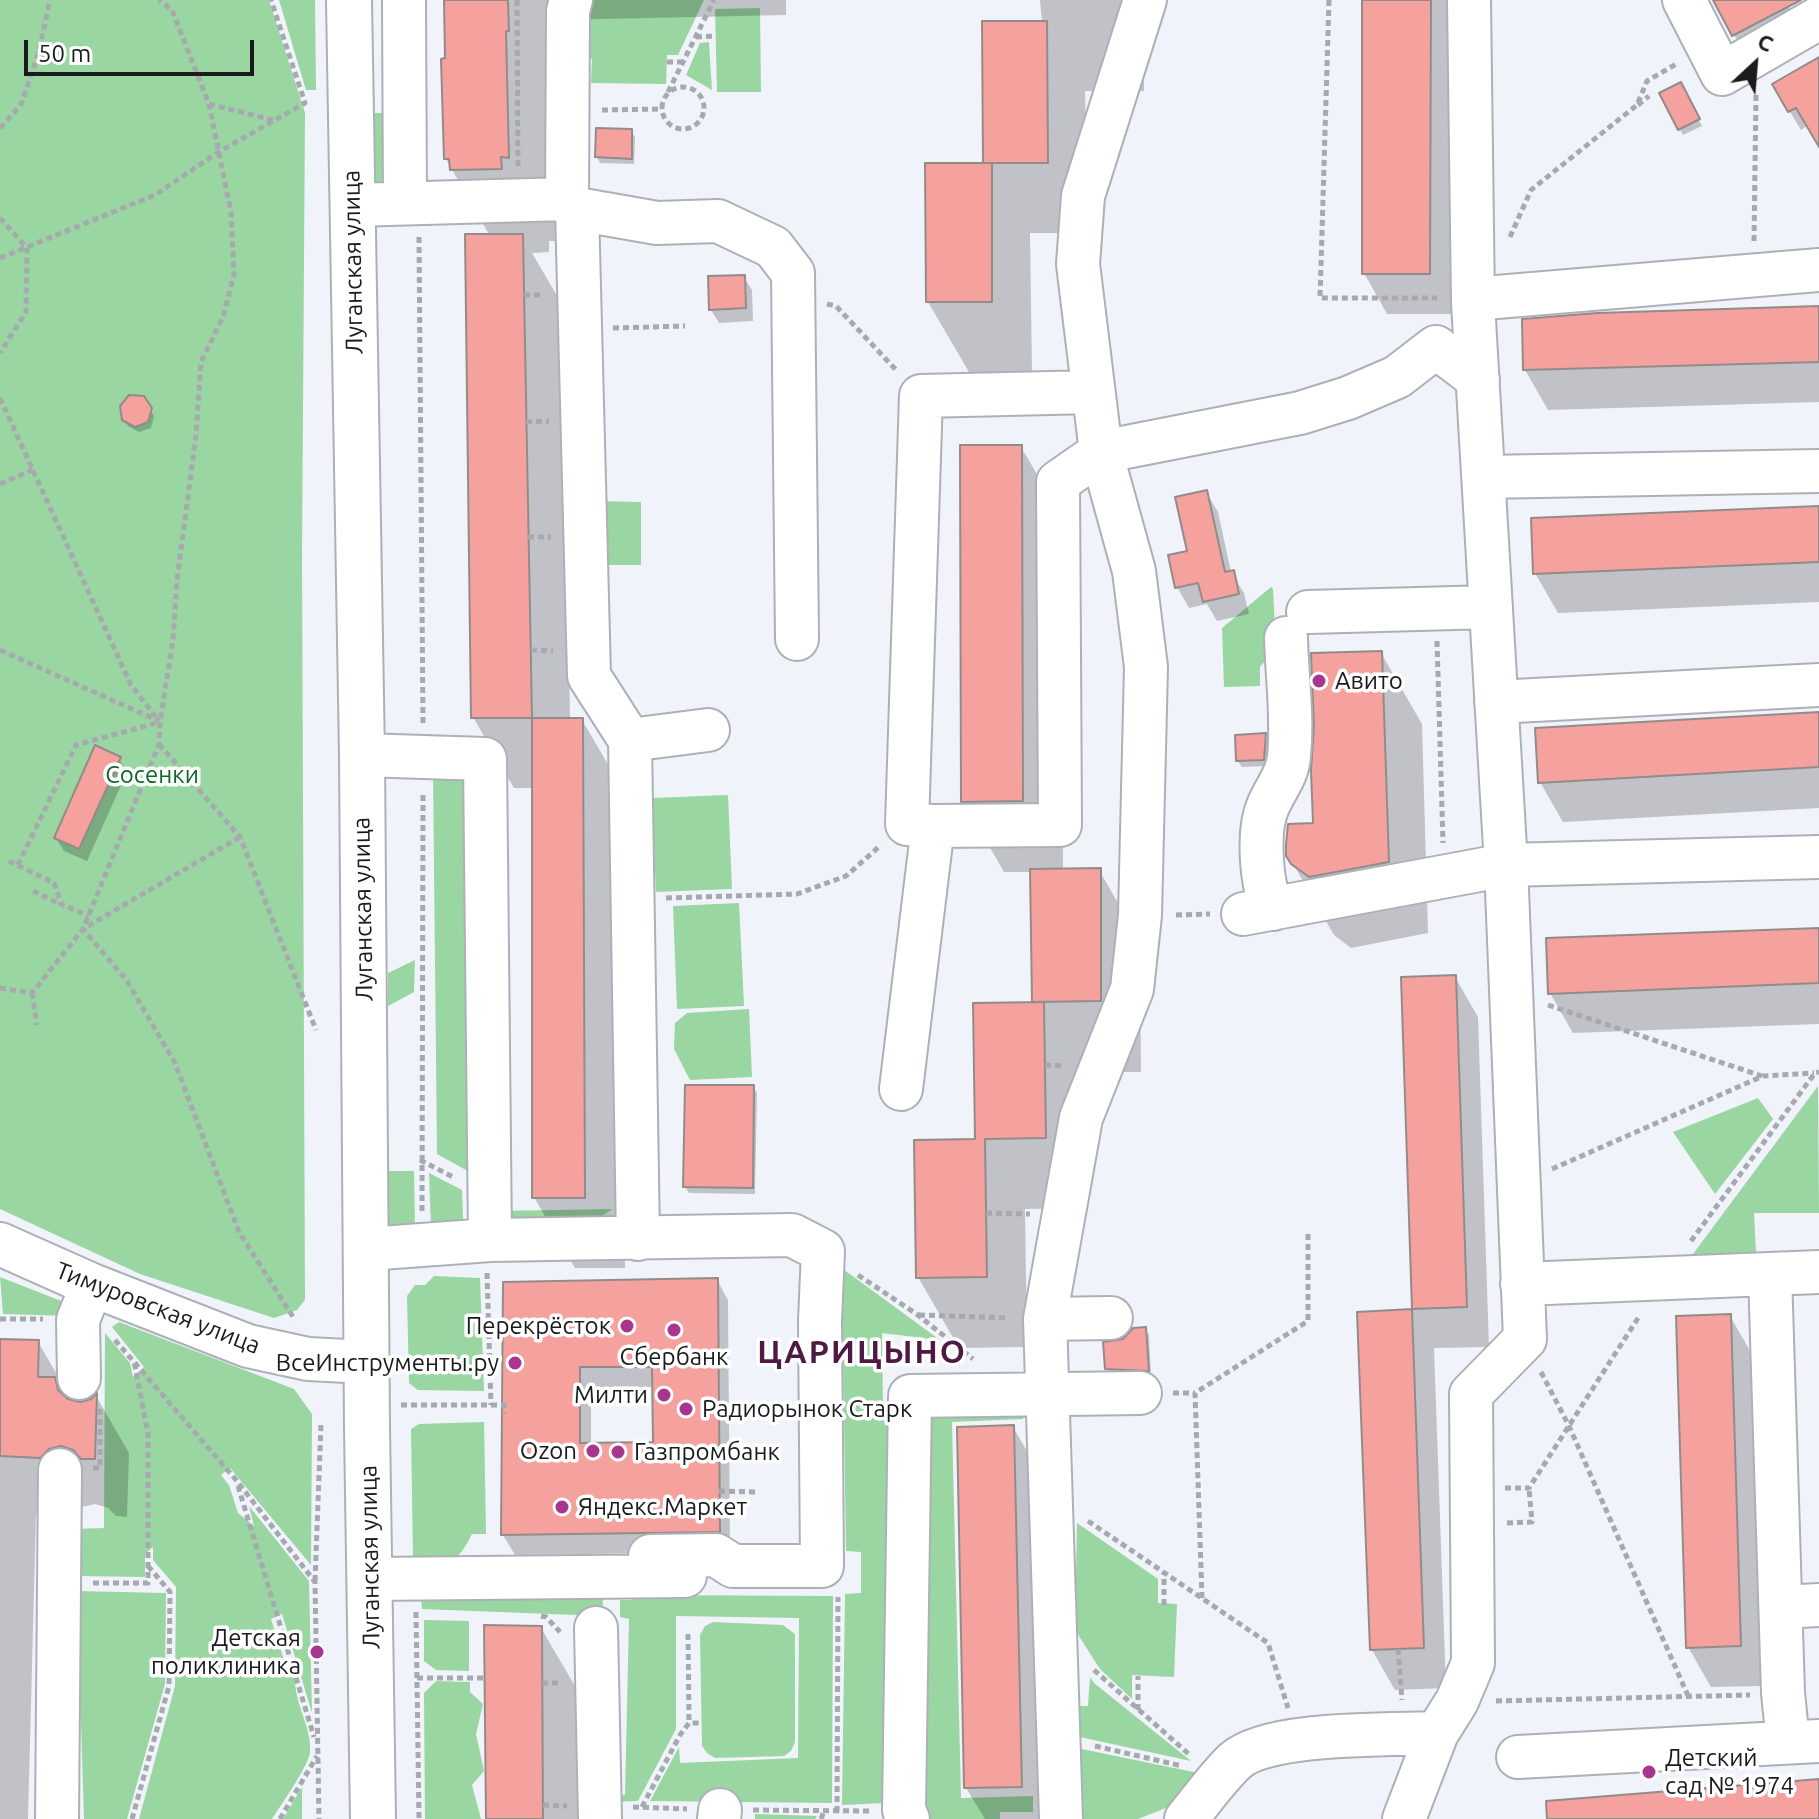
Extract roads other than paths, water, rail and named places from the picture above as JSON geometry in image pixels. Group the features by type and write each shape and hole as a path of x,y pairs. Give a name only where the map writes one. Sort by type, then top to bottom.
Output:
{"main road":[{"name":"Луганская улица","path":"349,0 362,755 373,1819"}],"street":[{"path":"404,0 412,203"},
{"path":"571,0 568,11 567,110 589,676 630,740 638,1239"},
{"path":"1061,1819 1050,1495 1032,1394 1081,1118 1132,989 1140,915 1146,667 1134,571 1101,452 1078,264 1083,196 1145,0"},
{"path":"1404,1819 1433,1723 1473,1663 1471,1394 1525,1339 1506,865 1478,379 1458,297 1469,0"},
{"path":"1684,0 1722,74 1819,18"},
{"path":"352,205 572,204 657,223 718,221 773,247 793,273 797,639"},
{"path":"920,825 1060,825 1058,482 1101,452 1300,413 1348,398 1397,377 1458,297 1819,270"},
{"path":"1434,328 1478,379"},
{"path":"901,1089 920,825 921,396 1093,392"},
{"path":"1484,477 1819,471"},
{"path":"1491,607 1436,608 1297,625 1290,754 1284,776 1267,808 1263,827 1264,883 1258,911 1506,865 1819,857"},
{"path":"1496,702 1819,685"},
{"path":"630,740 708,730"},
{"path":"362,755 485,759 488,1240"},
{"path":"367,1249 488,1240 792,1235 823,1251 820,1321 822,1566 733,1566 716,1555 650,1556"},
{"name":"Тимуровская улица","path":"0,1244 92,1285 248,1346 308,1359 367,1362"},
{"path":"1522,1284 1819,1272"},
{"path":"1518,1757 1803,1742 1783,1693 1800,1606 1770,1274"},
{"path":"79,1378 78,1320 92,1285"},
{"path":"1045,1319 1111,1318"},
{"path":"908,1819 904,1810 910,1396 1140,1393"},
{"path":"57,1819 60,1470"},
{"path":"371,1579 718,1577 733,1566"},
{"path":"580,1632 600,1819"},
{"path":"1186,1819 1216,1775 1237,1759 1272,1741 1433,1723"}],"place":[{"name":"Авито","path":"1319,681"},
{"name":"Перекрёсток","path":"627,1326"},
{"name":"Сбербанк","path":"674,1330"},
{"name":"ВсеИнструменты.ру","path":"515,1363"},
{"name":"Милти","path":"664,1395"},
{"name":"Радиорынок Старк","path":"686,1409"},
{"name":"Ozon","path":"593,1451"},
{"name":"Газпромбанк","path":"618,1452"},
{"name":"Яндекс.Маркет","path":"562,1507"},
{"name":"Детская поликлиника","path":"317,1652"},
{"name":"Детский сад № 1974","path":"1649,1772"}],"district":[{"name":"ЦАРИЦЫНО","path":"862,1352"}],"park label":[{"name":"Сосенки","path":"152,775"}]}
